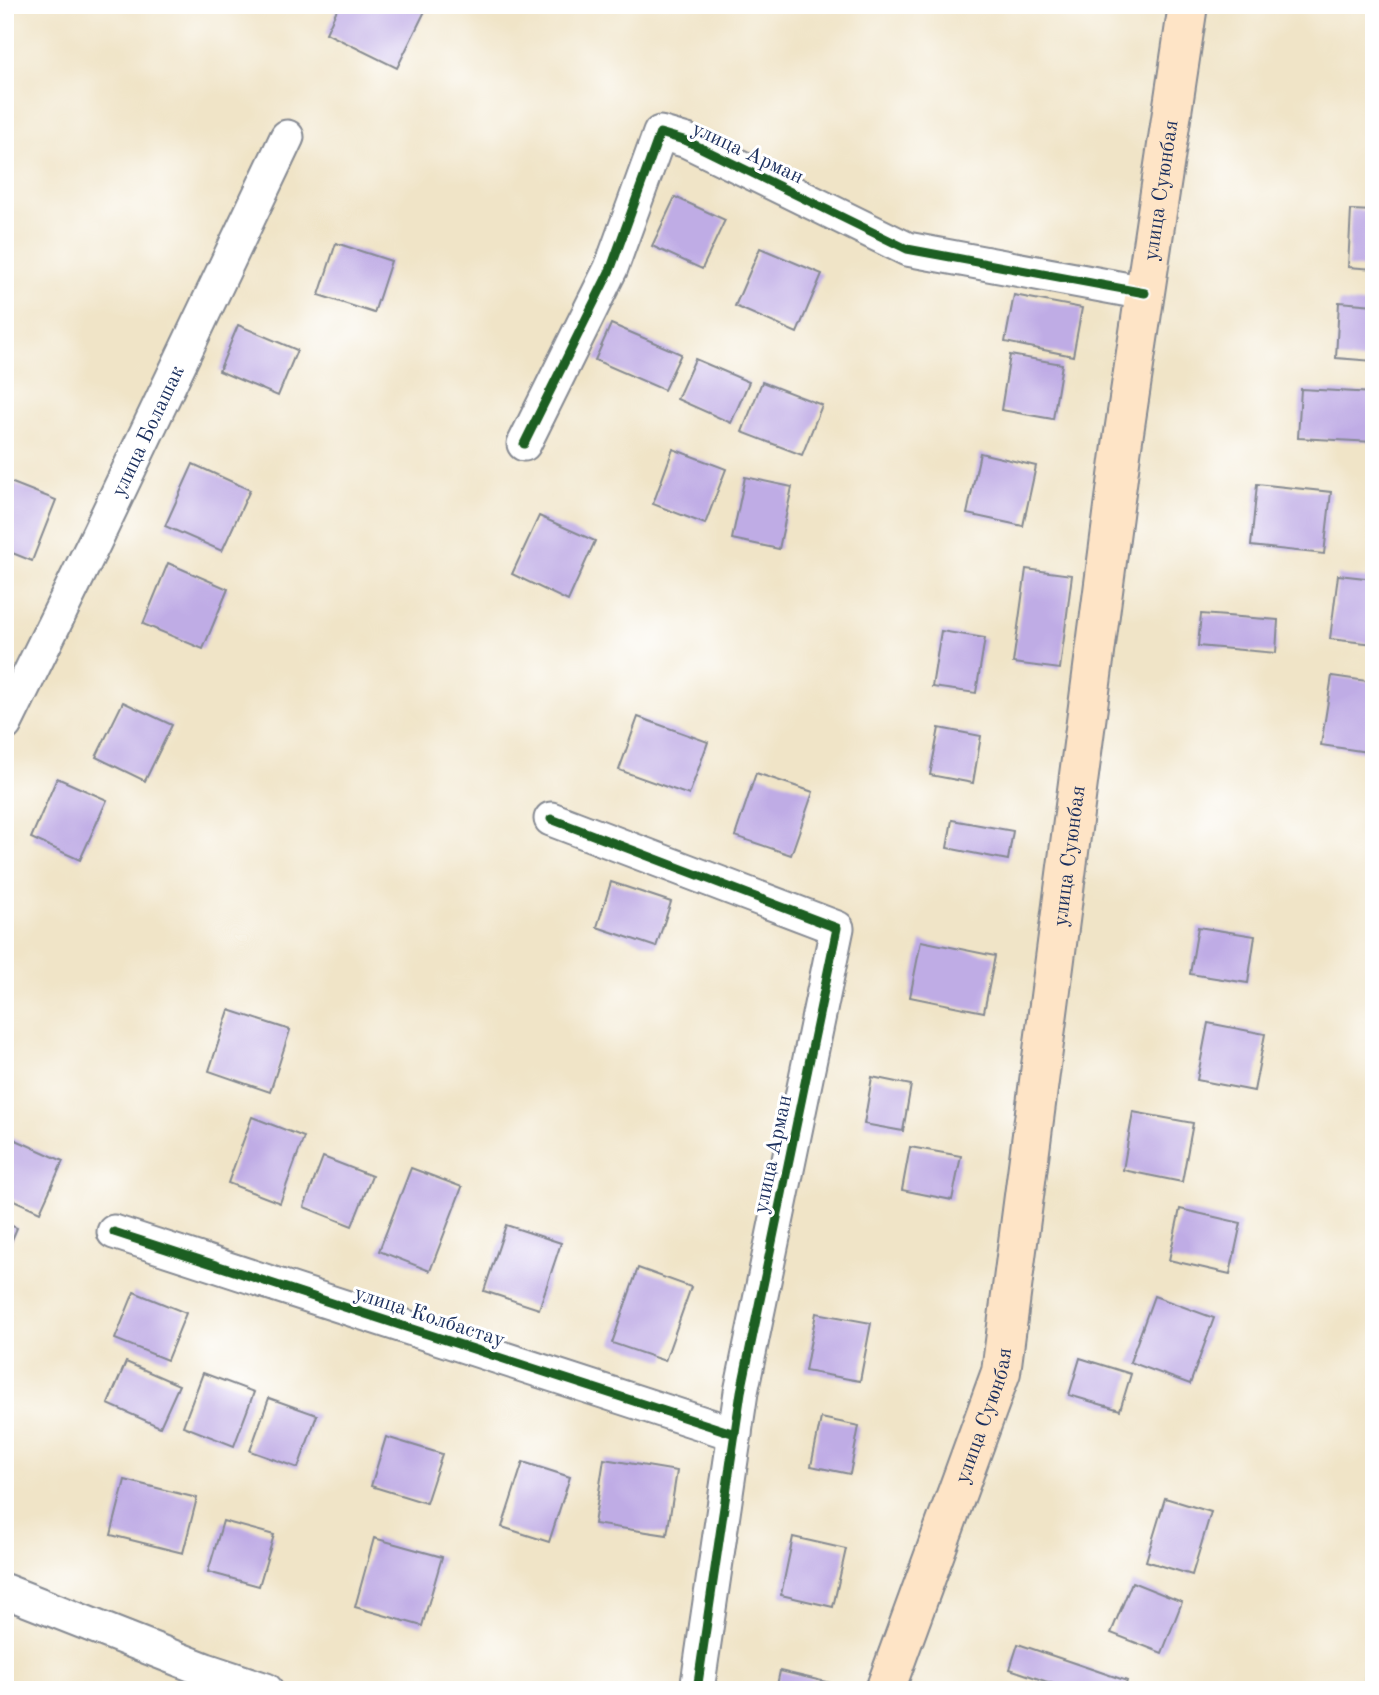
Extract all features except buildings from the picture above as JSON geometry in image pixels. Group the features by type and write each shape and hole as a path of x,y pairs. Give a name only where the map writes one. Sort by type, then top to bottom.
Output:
{"main road":[{"name":"улица Суюнбая","path":"885,1690 1001,1372 1122,446 1188,5"}],"street":[{"name":"улица Арман","path":"524,444 611,268 660,133 687,141 907,248 1145,293"},
{"name":"улица Болашак","path":"5,724 287,137"},
{"name":"улица Арман","path":"551,819 837,928 741,1392 697,1690"},
{"name":"улица Колбастау","path":"114,1232 735,1434"},
{"path":"5,1591 206,1670 266,1690"}],"green space":[{"path":"1374,1620 1374,1690 1360,1690"}],"cycle path":[{"path":"524,444 611,268 660,133 687,141 907,249 1145,293"},
{"path":"551,819 837,928 741,1392 697,1690"},
{"path":"114,1232 735,1434"}]}
